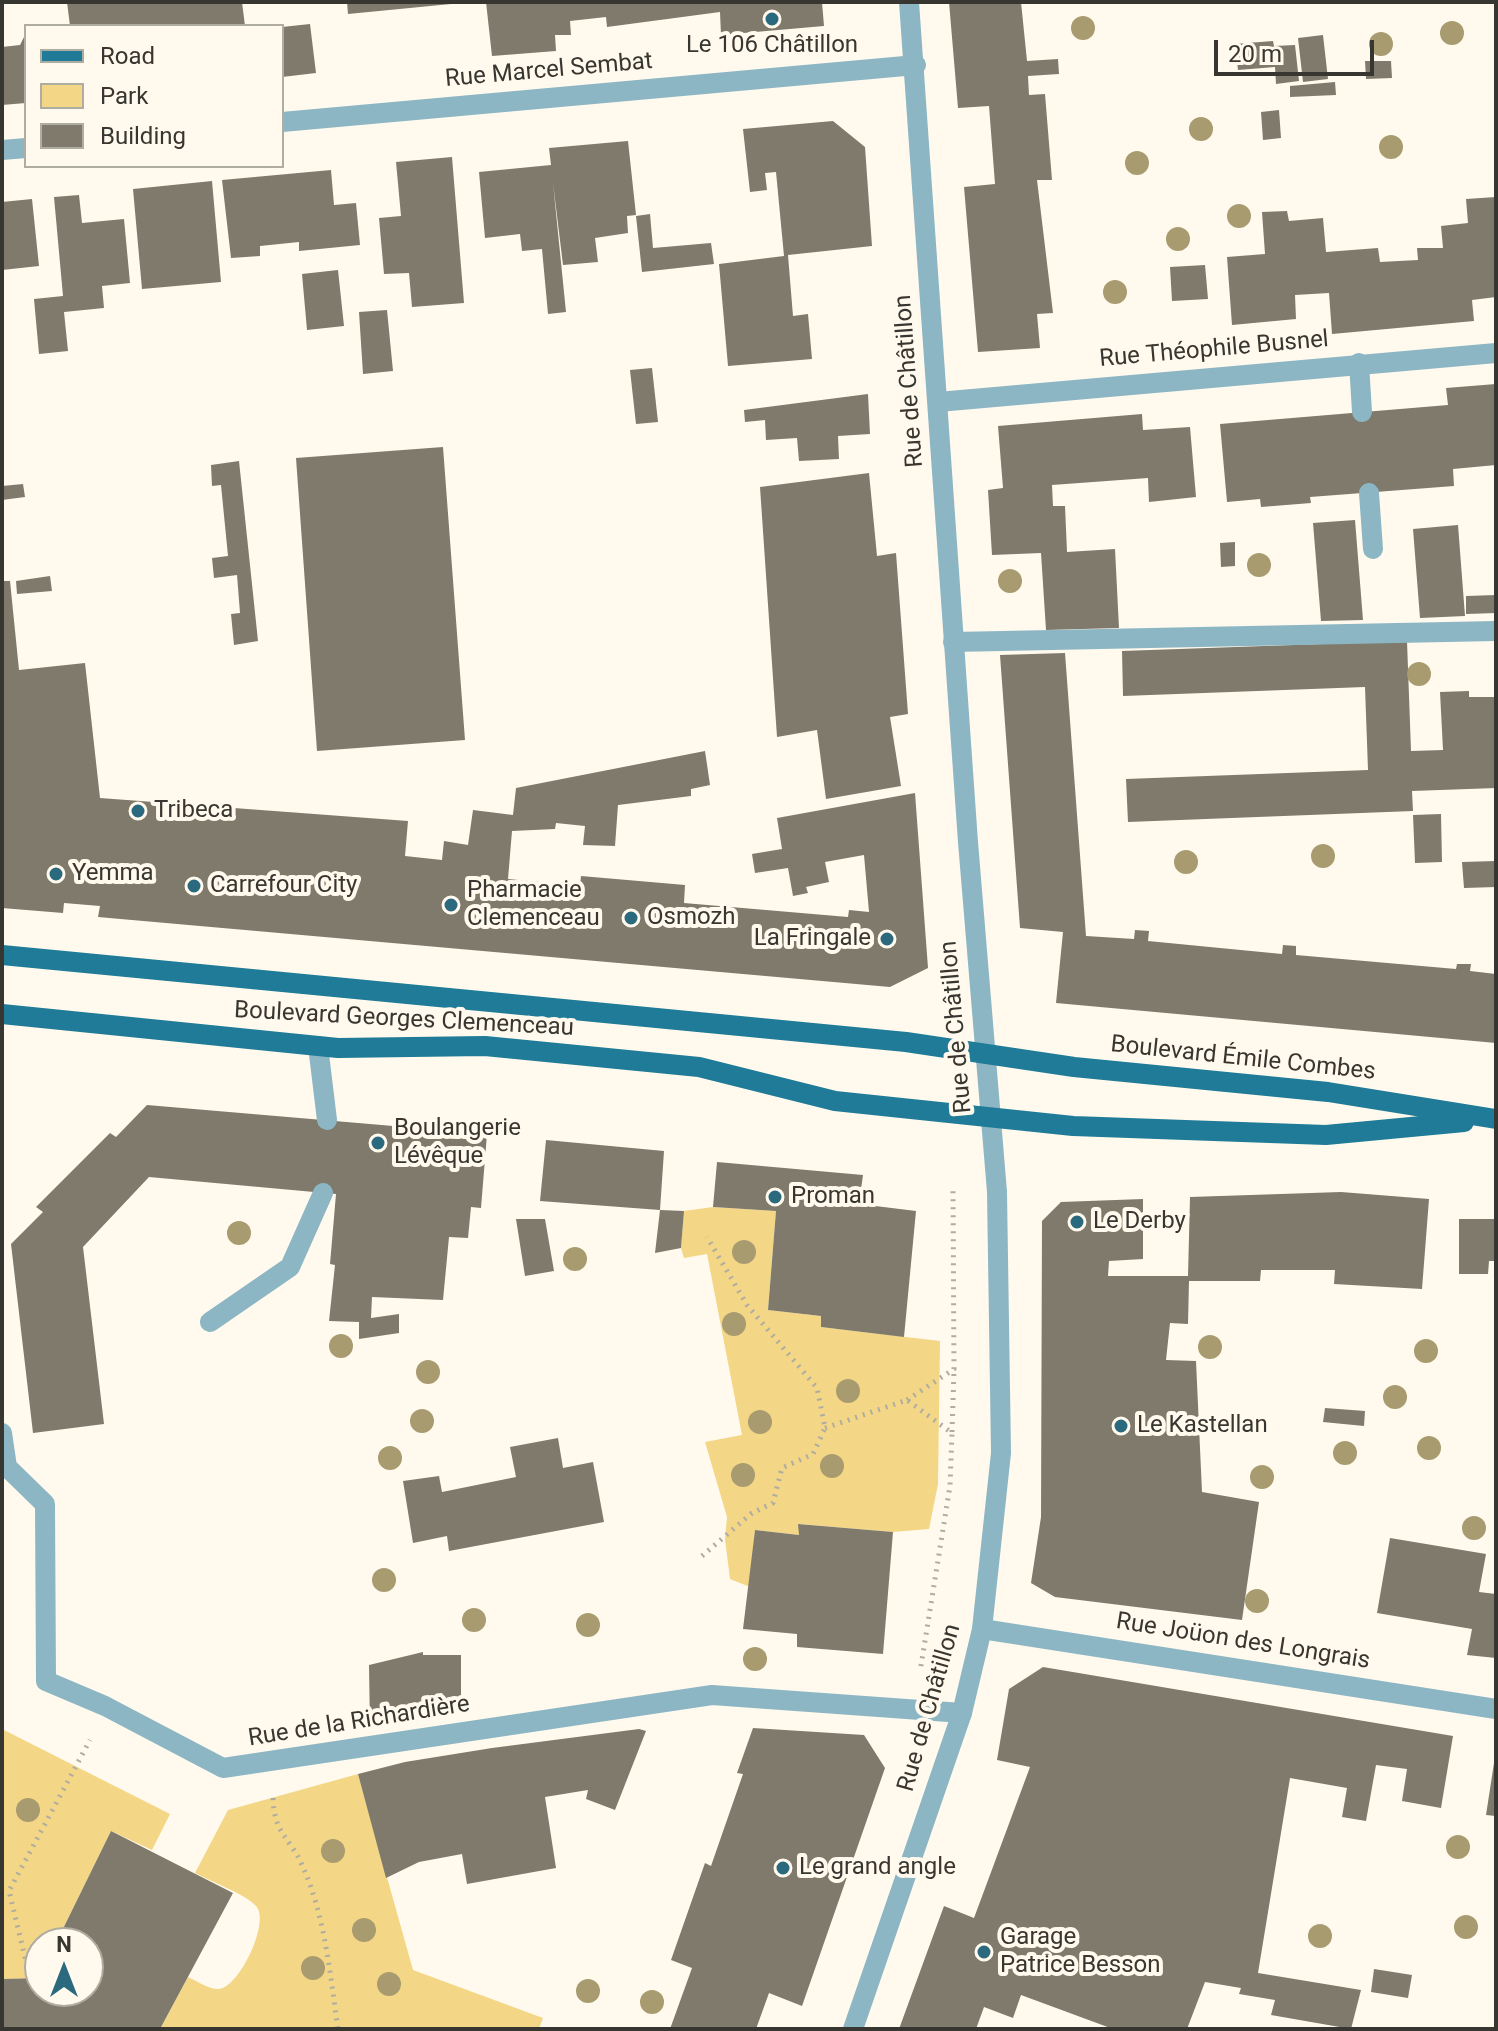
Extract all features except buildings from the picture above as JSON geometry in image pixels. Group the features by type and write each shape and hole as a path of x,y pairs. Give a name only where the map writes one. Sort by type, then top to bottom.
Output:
{"main road":[{"name":"Boulevard Georges Clemenceau","path":"2,955 890,1041 984,1054"},
{"name":"Boulevard Georges Clemenceau","path":"2,1014 318,1046 485,1046 699,1067 835,1101 991,1117"},
{"name":"Boulevard Émile Combes","path":"984,1054 1074,1067 1328,1092 1496,1119 1326,1135 1073,1126 991,1117"}],"street":[{"name":"Rue de Châtillon","path":"853,2029 962,1713 982,1629 1001,1453 1001,1254 953,642 916,65 909,2"},
{"name":"Rue Marcel Sembat","path":"284,122 916,65"},
{"path":"2,150 24,148"},
{"name":"Rue Théophile Busnel","path":"938,402 1496,353"},
{"path":"1359,363 1362,412"},
{"path":"1369,493 1373,549"},
{"path":"953,642 1496,631"},
{"path":"318,1046 327,1120"},
{"path":"210,1322 290,1267 323,1193"},
{"name":"Rue de la Richardière","path":"2,1433 7,1467 45,1504 46,1681 105,1706 223,1768 712,1695 962,1713"},
{"name":"Rue Joüon des Longrais","path":"982,1629 1496,1709"}],"path":[{"path":"913,1709 950,1486 954,1369 953,1189"},
{"path":"702,1556 752,1513 773,1503 782,1468 813,1454 825,1428 817,1388 747,1305 707,1237"},
{"path":"825,1428 907,1400 954,1369"},
{"path":"907,1400 952,1433"},
{"path":"272,1761 273,1821 302,1864 319,1920 338,2029"},
{"path":"24,1956 6,1890 78,1767"}],"green space":[{"path":"713,1207 776,1211 768,1310 821,1316 821,1327 940,1341 938,1484 929,1529 893,1532 799,1524 799,1535 755,1530 750,1587 730,1579 725,1539 727,1517 705,1442 742,1435 707,1254 684,1258 681,1248 684,1211"},
{"path":"2,1729 170,1814 152,1850 111,1831 64,1927 24,1927 24,1978 2,1979"},
{"path":"358,1774 413,1970 543,2018 539,2029 160,2029 188,1977 214,1989 226,1986 243,1967 256,1940 259,1914 256,1906 195,1873 228,1810"}],"place":[{"name":"Le 106 Châtillon","path":"772,19"},
{"name":"Tribeca","path":"138,811"},
{"name":"Yemma","path":"56,874"},
{"name":"Carrefour City","path":"194,886"},
{"name":"Pharmacie Clemenceau","path":"451,905"},
{"name":"Osmozh","path":"631,918"},
{"name":"La Fringale","path":"887,939"},
{"name":"Boulangerie Lévêque","path":"378,1143"},
{"name":"Proman","path":"775,1197"},
{"name":"Le Derby","path":"1077,1222"},
{"name":"Le Kastellan","path":"1121,1426"},
{"name":"Le grand angle","path":"783,1868"},
{"name":"Garage Patrice Besson","path":"984,1952"}]}
